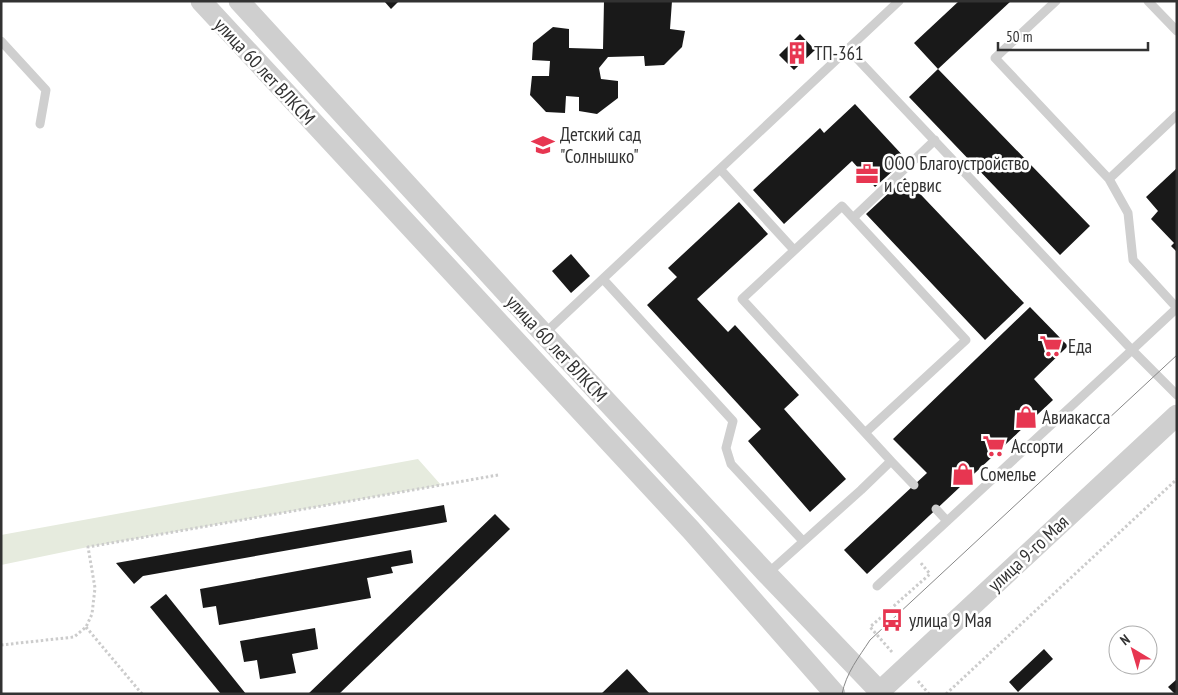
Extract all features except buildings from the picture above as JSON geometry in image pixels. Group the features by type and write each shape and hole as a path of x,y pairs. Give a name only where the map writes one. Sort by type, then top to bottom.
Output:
{"street":[{"name":"улица 60 лет ВЛКСМ","path":"201,1 691,530 836,694"},
{"name":"улица 60 лет ВЛКСМ","path":"239,1 544,334 879,693"},
{"name":"улица 9-го Мая","path":"879,693 1177,415"}],"lane":[{"path":"544,334 899,1"},
{"path":"878,586 1177,308 1133,260 1128,213 1109,179 995,58 1056,1"},
{"path":"1148,1 1175,25"},
{"path":"1,41 46,90 40,124"},
{"path":"848,49 1132,350 1177,395"},
{"path":"1109,179 1177,115"},
{"path":"853,218 935,140"},
{"path":"720,169 794,250"},
{"path":"866,432 966,340 842,206 742,299 914,485"},
{"path":"603,279 733,421 726,448 732,464 803,542"},
{"path":"767,574 861,490 891,460"},
{"path":"936,509 947,521"}],"path":[{"path":"1,645 74,637 86,627 92,614 95,588 88,547 498,475"},
{"path":"946,694 1177,479"},
{"path":"912,553 930,574 870,627 929,694"},
{"path":"86,627 142,694"}],"shaded area":[{"path":"418,459 441,485 88,547 1,565 1,535"}],"tram line":[{"path":"842,694 850,672 870,640 1177,355"}],"place":[{"name":"ТП-361","path":"797,53"},
{"name":"Детский сад \"Солнышко\"","path":"543,145"},
{"name":"ООО Благоустройство и сервис","path":"867,174"},
{"name":"Еда","path":"1051,346"},
{"name":"Авиакасса","path":"1026,417"},
{"name":"Ассорти","path":"994,446"},
{"name":"Сомелье","path":"963,474"},
{"name":"улица 9 Мая","path":"892,620"}]}
